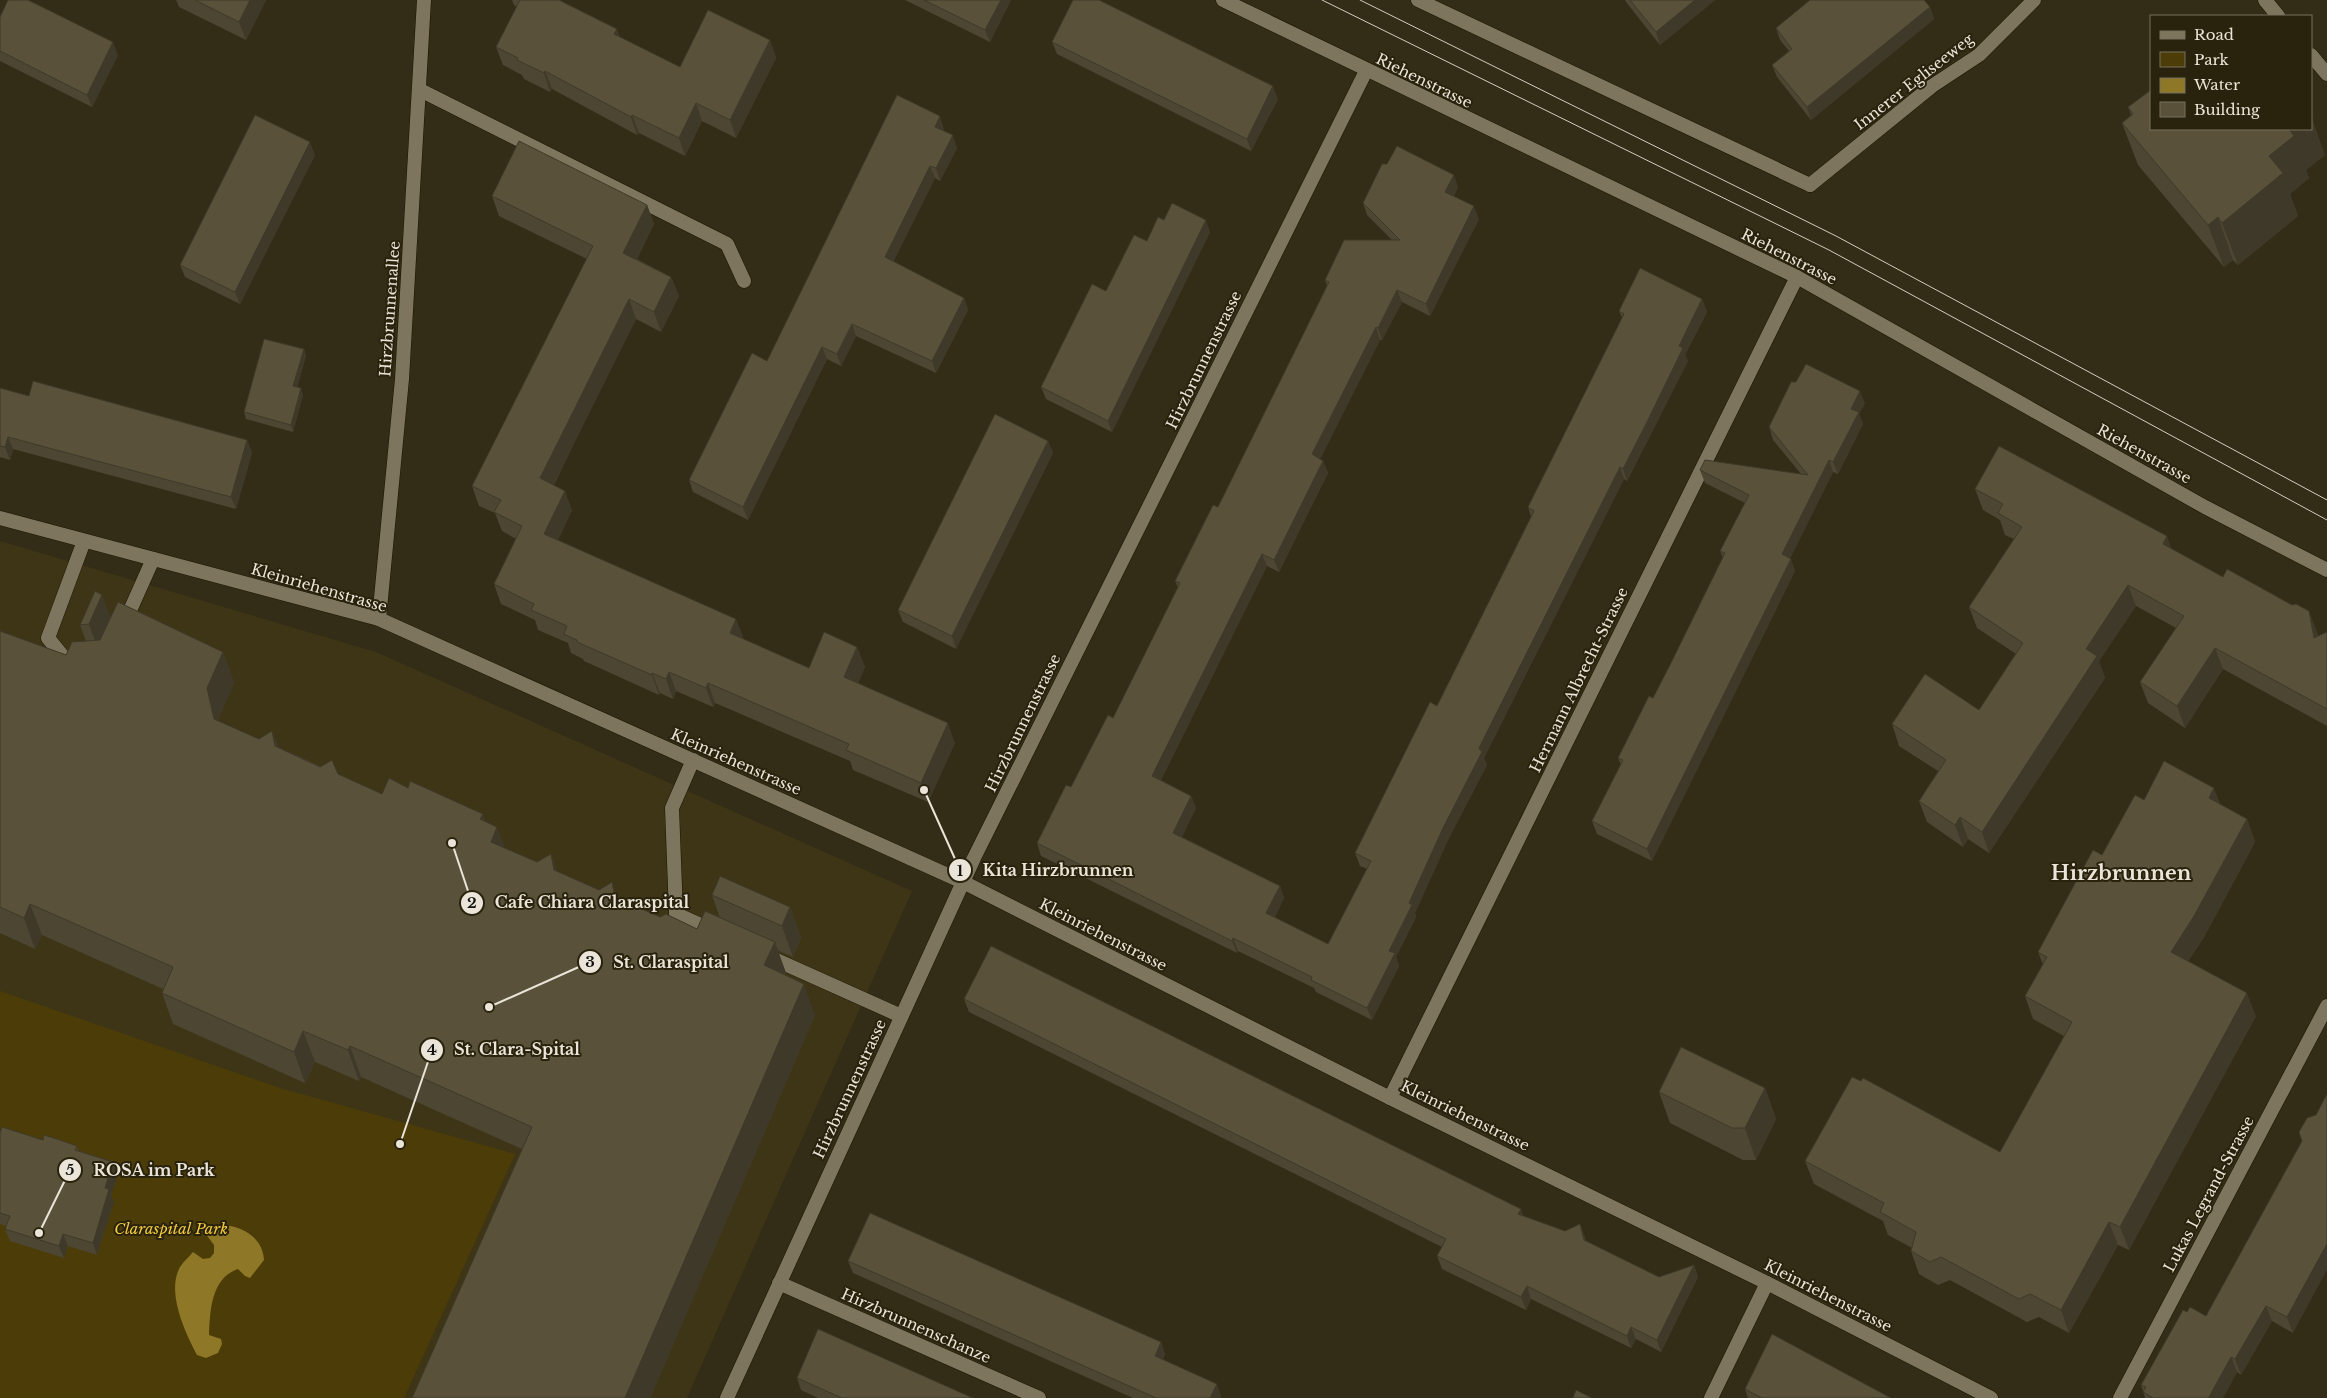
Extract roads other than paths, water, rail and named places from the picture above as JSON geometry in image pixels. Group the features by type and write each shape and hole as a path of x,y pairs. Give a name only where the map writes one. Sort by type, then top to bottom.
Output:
{"street":[{"name":"Hirzbrunnenallee","path":"379,619 402,379 424,0"},
{"name":"Riehenstrasse","path":"1223,0 1366,71 1797,277 2205,507 2327,570"},
{"name":"Innerer Egliseeweg","path":"1418,0 1810,185 1932,86 1979,55 2034,0"},
{"path":"2264,0 2277,15"},
{"path":"2312,56 2327,74"},
{"name":"Hirzbrunnenstrasse","path":"727,1398 963,882 1366,71"},
{"path":"420,90 727,244 744,281"},
{"name":"Hermann Albrecht-Strasse","path":"1390,1098 1797,277"},
{"name":"Kleinriehenstrasse","path":"0,518 379,619 963,882 1390,1098 1767,1283 1991,1398"},
{"path":"84,541 48,638 69,665 88,664"},
{"path":"118,639 153,559"},
{"path":"693,760 672,808 676,914 728,938"},
{"path":"754,950 901,1016"},
{"name":"Lukas Legrand-Strasse","path":"2120,1398 2327,1006"},
{"name":"Hirzbrunnenschanze","path":"779,1283 1039,1398"},
{"path":"1710,1398 1767,1283"}],"water":[{"path":"222,1225 244,1231 256,1240 263,1252 264,1260 250,1278 238,1269 229,1273 217,1288 211,1306 209,1335 221,1339 222,1344 218,1353 206,1358 197,1355 187,1335 176,1300 176,1277 181,1265 193,1252 203,1259 210,1258 214,1253 214,1245 205,1233 207,1230"}],"tram line":[{"path":"1322,0 1829,250 2327,520"},
{"path":"1360,0 1836,236 2327,500"}],"place":[{"name":"Kita Hirzbrunnen","path":"924,790"},
{"name":"Cafe Chiara Claraspital","path":"452,843"},
{"name":"St. Claraspital","path":"489,1007"},
{"name":"St. Clara-Spital","path":"400,1144"},
{"name":"ROSA im Park","path":"39,1233"}],"district":[{"name":"Hirzbrunnen","path":"2121,873"}],"park label":[{"name":"Claraspital Park","path":"171,1229"}]}
